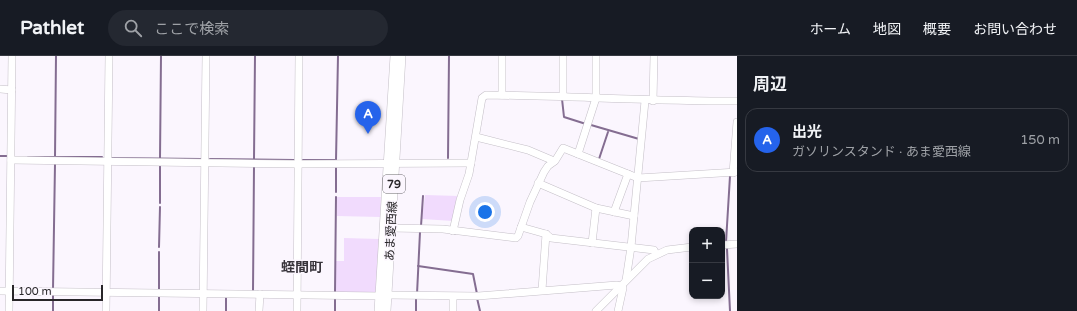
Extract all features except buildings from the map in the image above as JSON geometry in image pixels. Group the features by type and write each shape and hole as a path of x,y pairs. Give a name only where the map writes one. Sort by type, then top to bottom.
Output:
{"main road":[{"name":"あま愛西線","path":"379,311 384,296 391,228 395,56"},
{"name":"あま愛西線","path":"386,311 384,296 392,163 401,56"}],"street":[{"path":"9,311 12,56"},
{"path":"106,311 109,56"},
{"path":"203,311 206,56"},
{"path":"297,311 299,56"},
{"path":"502,56 502,95"},
{"path":"563,56 563,96"},
{"path":"578,154 596,98 596,56"},
{"path":"653,101 654,56"},
{"path":"0,89 12,90"},
{"path":"453,231 471,163 482,98 486,95 563,96 645,101 737,101"},
{"path":"626,280 631,247 645,101"},
{"path":"391,228 453,231 516,238 538,183 548,166 554,161 563,148 638,178 735,173 737,122"},
{"path":"476,137 528,150 554,161"},
{"path":"11,160 298,164 471,163"},
{"path":"614,212 628,174"},
{"path":"538,183 596,208 634,216"},
{"path":"592,243 596,208"},
{"path":"521,227 546,234 551,238 654,250 656,254"},
{"path":"542,290 546,234"},
{"path":"725,245 737,244"},
{"path":"596,311 639,267 656,254 675,248 689,247"},
{"path":"0,291 453,296 616,285 620,286"},
{"path":"618,311 623,288 620,286"},
{"path":"259,311 260,294"},
{"path":"453,296 453,311"}],"shaded area":[{"path":"425,195 459,196 453,221 422,219"},
{"path":"337,197 381,197 380,217 337,216"},
{"path":"344,238 379,239 376,293 336,293 336,261 344,261"}],"waterway":[{"path":"55,157 56,56"},
{"path":"160,158 161,56"},
{"path":"254,159 255,56"},
{"path":"303,160 336,160 338,56"},
{"path":"448,158 449,56"},
{"path":"562,99 564,117 586,124"},
{"path":"591,125 639,139"},
{"path":"599,159 608,132"},
{"path":"0,156 7,156"},
{"path":"28,157 102,157"},
{"path":"112,158 201,159"},
{"path":"210,159 294,160"},
{"path":"53,289 55,164"},
{"path":"160,165 160,203"},
{"path":"253,292 254,166"},
{"path":"336,168 336,192"},
{"path":"726,242 730,176"},
{"path":"421,226 423,196"},
{"path":"335,293 336,197"},
{"path":"159,247 160,207"},
{"path":"417,294 420,232"},
{"path":"727,249 730,311"},
{"path":"159,252 159,291"},
{"path":"418,266 473,274 477,294"},
{"path":"53,295 53,311"},
{"path":"159,295 159,311"},
{"path":"226,296 226,311"},
{"path":"335,298 335,311"},
{"path":"416,298 416,311"},
{"path":"477,298 480,311"}],"place":[{"name":"出光","path":"368,134"}],"district":[{"name":"蛭間町","path":"302,267"}]}
